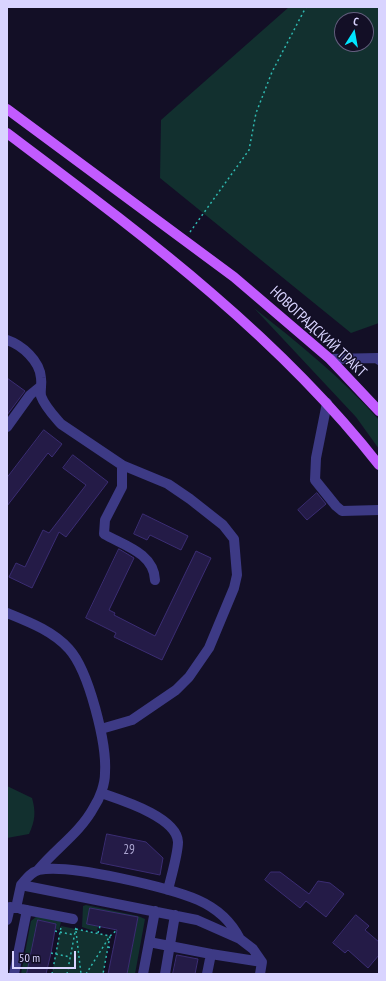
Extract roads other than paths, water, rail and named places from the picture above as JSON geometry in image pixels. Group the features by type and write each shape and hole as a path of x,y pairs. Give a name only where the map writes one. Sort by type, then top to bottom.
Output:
{"main road":[{"name":"НОВОГРАДСКИЙ ТРАКТ","path":"7,109 234,277 330,359 379,411"},
{"path":"7,133 158,248 244,320 327,403 379,465"}],"lane":[{"path":"7,340 20,347 38,366 41,377 41,394 43,402 61,424 122,465 168,484 223,525 234,539 237,575 234,588 209,648 189,677 176,690 132,720 100,729"},
{"path":"330,359 378,359"},
{"path":"7,427 30,395 41,386"},
{"path":"327,403 316,458 315,480 336,506 342,511 379,510"},
{"path":"122,465 122,487 105,520 104,534 137,550 155,573 155,580"},
{"path":"7,613 38,626 57,638 70,650 84,677 100,729 106,762 101,793 94,807 73,836 49,856 38,870 27,877 21,885 7,920"},
{"path":"101,793 132,803 172,827 178,841 168,890"},
{"path":"38,870 51,868 85,872 168,890 199,901 222,916 234,928 240,939"},
{"path":"21,885 197,920 240,939 253,949 262,962 260,974"},
{"path":"11,907 27,910 75,924"},
{"path":"14,974 27,910"},
{"path":"143,974 155,912"},
{"path":"165,974 175,915"},
{"path":"149,942 262,962"},
{"path":"207,974 210,954"}]}
